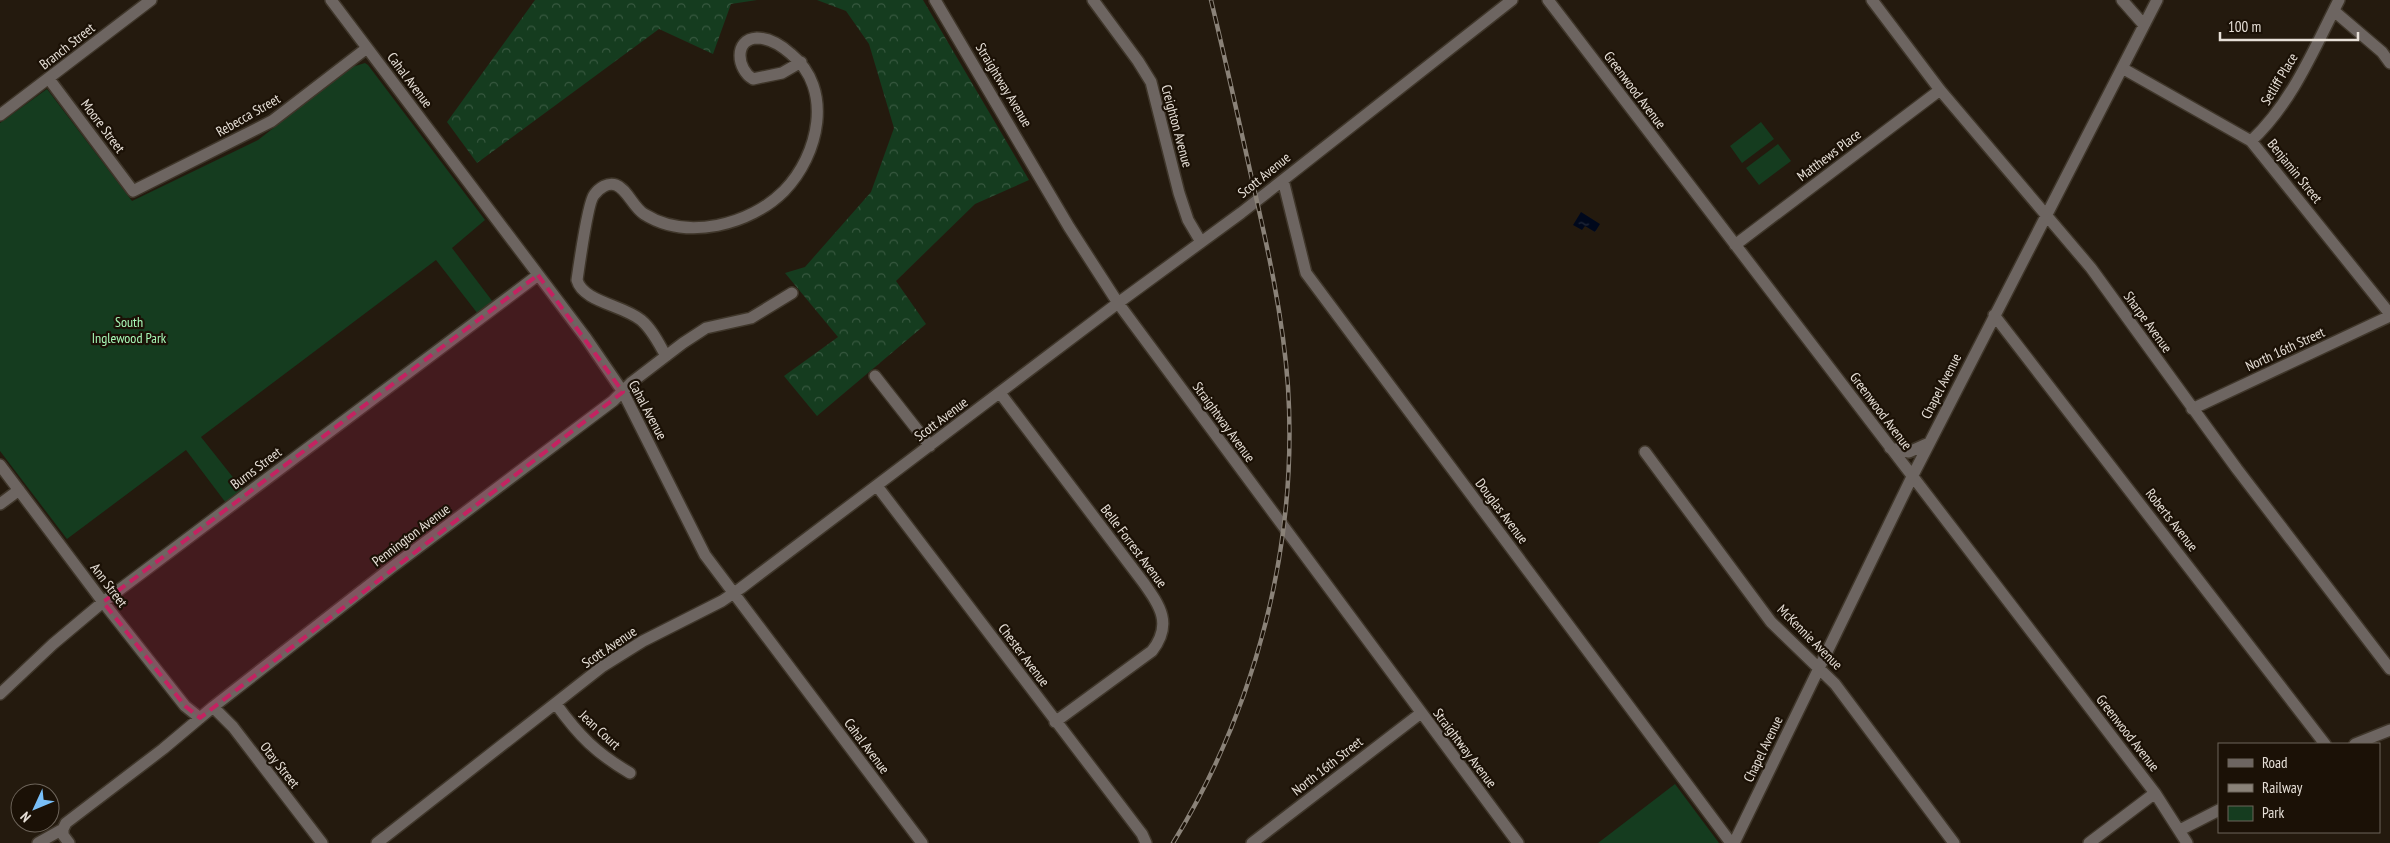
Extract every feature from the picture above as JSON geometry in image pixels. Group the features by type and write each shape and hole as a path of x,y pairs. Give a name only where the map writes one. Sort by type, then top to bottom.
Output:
{"street":[{"name":"Branch Street","path":"0,115 151,0"},
{"name":"Cahal Avenue","path":"331,0 586,338 623,392 705,555 922,843"},
{"name":"Straightway Avenue","path":"936,0 1069,227 1118,303 1518,843"},
{"name":"Creighton Avenue","path":"1093,0 1138,61 1151,82 1179,193 1188,220 1201,242"},
{"name":"Scott Avenue","path":"377,843 603,666 643,641 733,594 1283,180 1512,0"},
{"name":"Greenwood Avenue","path":"1548,0 2156,793 2187,843"},
{"name":"Sharpe Avenue","path":"1872,0 1940,90 2044,215 2091,268 2192,409 2390,669"},
{"path":"2122,0 2144,25"},
{"name":"Chapel Avenue","path":"1733,843 1929,443 2044,215 2157,0"},
{"name":"Setliff Place","path":"2251,142 2276,114 2299,78 2339,0"},
{"path":"2334,11 2382,52 2390,63"},
{"path":"666,356 643,321 629,310 587,295 579,289 577,280 592,197 604,185 614,184 622,188 633,206 645,215 665,223 690,227 710,227 729,223 750,217 769,205 798,176 813,142 817,104 813,85 800,62 784,48 770,41 758,38 748,40 742,47 739,57 741,67 746,75 753,79 782,73 800,62"},
{"name":"Rebecca Street","path":"133,191 272,122 367,48"},
{"name":"Benjamin Street","path":"2122,68 2251,142 2390,315"},
{"name":"Moore Street","path":"49,79 133,191"},
{"name":"Matthews Place","path":"1736,245 1940,90"},
{"name":"Douglas Avenue","path":"1283,180 1306,273 1733,843"},
{"name":"Burns Street","path":"0,694 53,644 103,602 538,275"},
{"name":"Pennington Avenue","path":"38,843 63,829 66,822 623,392 666,356 706,328 751,318 792,293"},
{"name":"Roberts Avenue","path":"1994,315 2324,743"},
{"name":"North 16th Street","path":"2192,409 2390,315"},
{"path":"875,376 930,446"},
{"name":"Belle Forrest Avenue","path":"1000,393 1143,582 1156,601 1162,617 1164,629 1160,640 1152,651 1056,722"},
{"path":"1890,448 1909,452 1929,443"},
{"name":"McKennie Avenue","path":"1645,452 1771,622 1819,667 1834,684 1954,843"},
{"name":"Ann Street","path":"0,465 103,602 185,706 200,718"},
{"name":"Chester Avenue","path":"877,486 1142,834 1146,843"},
{"path":"0,504 19,490"},
{"name":"Jean Court","path":"556,704 575,730 601,756 630,773"},
{"name":"Otay Street","path":"213,707 232,727 322,843"},
{"name":"North 16th Street","path":"1252,843 1421,713"},
{"path":"2358,743 2390,730"},
{"path":"2089,843 2156,793"},
{"path":"2180,830 2218,811"},
{"path":"63,829 63,835 69,843"}],"highlighted area":[{"path":"538,275 623,392 200,718 185,706 103,602"}],"green space":[{"path":"535,0 757,0 731,4 713,54 659,29 477,163 447,122"},
{"path":"817,0 923,0 1029,180 975,204 896,281 926,324 817,416 784,376 838,337 785,273 805,267 871,192 894,128 869,44 846,11"},
{"name":"South Inglewood Park","path":"365,63 485,220 452,248 493,302 478,314 436,260 201,437 243,490 226,503 186,450 67,539 0,451 0,123 47,89 132,201 258,140 352,67"},
{"path":"1761,122 1774,139 1742,163 1730,146"},
{"path":"1778,144 1791,161 1759,185 1746,168"},
{"path":"1675,784 1719,843 1598,843"}],"water":[{"path":"1581,212 1600,224 1595,232 1585,226 1582,230 1573,225"}],"railway":[{"path":"1173,843 1202,791 1227,737 1248,681 1265,624 1278,565 1286,506 1289,446 1286,360 1274,280 1211,0"}]}
